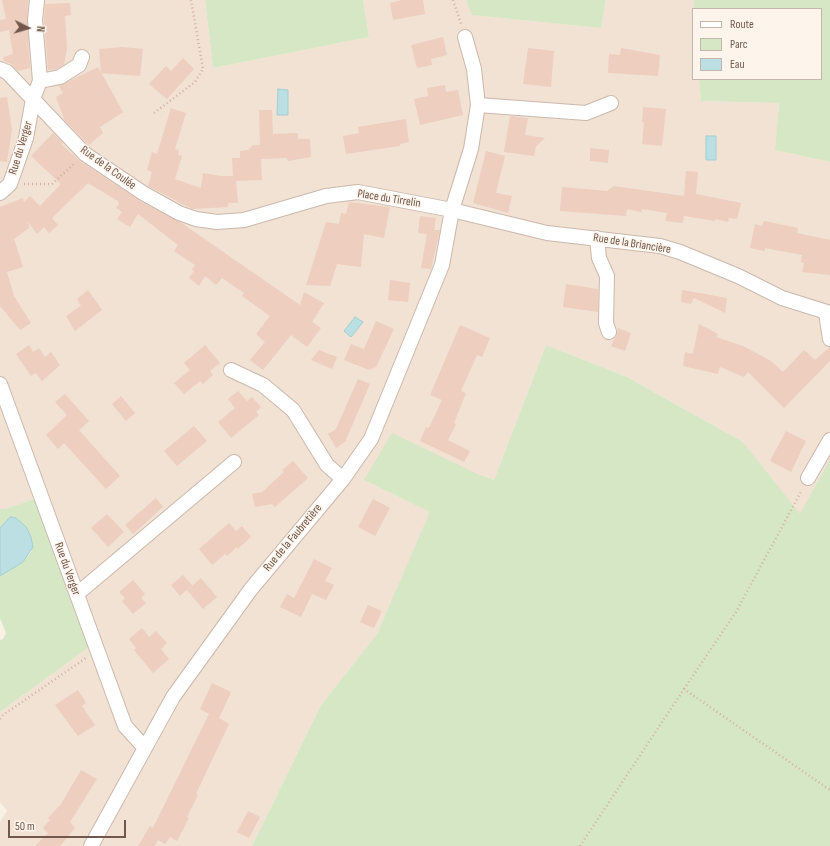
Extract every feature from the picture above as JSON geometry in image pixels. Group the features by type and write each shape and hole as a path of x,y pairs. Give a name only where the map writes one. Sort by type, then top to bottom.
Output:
{"street":[{"path":"37,0 35,20 40,81 60,77 79,65 82,57"},
{"name":"Rue de la Faubretière","path":"91,846 173,697 251,590 343,479 371,439 440,272 452,210 471,149 478,105 474,69 466,37"},
{"name":"Rue de la Coulée","path":"0,69 7,72 85,154 143,193 179,213 196,219 217,222 244,220 326,196"},
{"name":"Rue du Verger","path":"5,188 26,138 33,99 40,81"},
{"path":"478,105 586,113 611,103"},
{"name":"Place du Tirrelin","path":"326,196 358,192 452,210"},
{"name":"Rue de la Briancière","path":"452,210 547,233 660,246 680,252 738,276 782,298 828,313 830,339"},
{"path":"597,238 599,258 607,276 606,323 609,332"},
{"path":"231,370 263,385 293,410 327,466 343,479"},
{"name":"Rue du Verger","path":"0,384 125,726 144,748"},
{"path":"808,478 830,440"},
{"path":"77,594 234,462"}],"path":[{"path":"154,113 195,82 203,69 191,0"},
{"path":"453,0 466,37"},
{"path":"5,188 52,184 85,154"},
{"path":"580,846 736,612 808,478"},
{"path":"0,719 88,657 100,658"},
{"path":"684,689 830,790"}],"shaded area":[{"path":"0,0 205,0 213,68 369,37 363,0 466,0 473,15 601,28 606,0 694,0 694,8 692,8 692,80 699,80 701,101 779,103 775,150 830,162 830,459 800,515 743,442 627,377 546,345 494,480 473,472 364,480 431,512 377,634 321,705 252,846 0,846 0,822 7,811 0,802 0,712 89,647 35,499 5,509 0,509"}],"green space":[{"path":"205,0 363,0 369,37 213,68"},
{"path":"466,0 606,0 601,28 472,15"},
{"path":"694,0 830,0 830,162 775,150 779,103 701,101 699,80 822,80 822,8 694,8"},
{"path":"546,345 627,377 743,442 800,514 830,459 830,846 252,846 321,705 377,634 430,512 364,480 392,433 473,472 494,480"},
{"path":"35,499 89,647 0,712 0,640 3,639 6,633 0,618 0,576 23,562 32,551 0,528 0,509 5,509"}],"water":[{"path":"278,89 288,90 288,115 277,115"},
{"path":"706,136 716,136 716,160 706,160"},
{"path":"355,317 363,322 351,337 344,331"},
{"path":"10,517 16,518 26,527 31,537 33,547 23,562 0,576 0,528"}],"building":[{"path":"2,0 28,0 27,21 30,68 18,71 11,64 4,61 3,57 13,54 9,30 0,32 0,20 6,19"},
{"path":"402,0 423,0 425,14 393,20 390,3"},
{"path":"70,3 71,15 65,16 67,49 64,65 57,69 48,70 44,20 45,4"},
{"path":"443,37 447,55 431,59 432,65 417,68 411,45"},
{"path":"122,47 143,49 140,76 101,73 99,49"},
{"path":"528,48 554,51 551,87 523,84"},
{"path":"621,48 660,55 658,76 608,73 609,54 620,55"},
{"path":"183,58 194,69 167,99 149,84 166,66 171,71"},
{"path":"98,67 123,112 100,127 103,133 89,145 65,121 56,97 63,93 59,86"},
{"path":"445,85 446,92 458,90 463,115 420,125 414,99 428,96 427,88"},
{"path":"7,97 12,130 7,162 0,161 0,98"},
{"path":"643,107 666,109 662,146 642,144 644,122 642,122"},
{"path":"171,108 186,113 175,149 179,150 178,155 182,156 175,179 201,188 203,173 233,176 232,158 240,158 240,151 248,150 253,145 260,145 259,110 272,110 273,134 298,133 298,139 310,139 311,157 288,161 287,158 261,159 262,180 236,181 238,203 228,203 228,207 192,209 148,186 152,172 147,170 152,152 157,154"},
{"path":"510,116 528,118 525,135 545,138 536,146 534,156 504,152"},
{"path":"406,119 409,142 400,144 400,146 346,154 343,136 359,133 358,127"},
{"path":"53,133 63,143 62,145 80,161 138,200 180,222 300,305 304,292 324,303 312,322 321,328 307,347 291,335 263,370 250,360 265,342 256,334 270,316 242,296 244,293 222,278 216,285 205,276 199,286 189,278 194,271 192,269 195,265 174,251 178,245 138,214 130,227 117,219 122,212 116,208 119,204 118,201 88,183 52,218 58,225 49,233 44,227 37,234 28,222 29,228 14,239 23,267 7,272 14,296 31,323 20,330 0,306 0,207 23,198 24,202 30,196 40,206 61,184 31,156"},
{"path":"590,148 609,150 608,163 590,161"},
{"path":"486,151 505,156 496,193 512,196 508,213 473,203"},
{"path":"686,171 698,172 696,194 741,203 737,219 729,218 728,222 715,219 715,221 684,216 683,223 665,221 667,213 642,209 641,212 627,209 626,216 560,211 562,187 607,191 614,186 684,196"},
{"path":"349,202 390,207 384,238 364,234 361,267 337,264 330,286 306,285 326,222 339,224 341,213 346,214"},
{"path":"420,216 436,218 434,230 440,230 431,269 421,268 427,234 418,233"},
{"path":"764,221 798,228 797,233 830,240 830,275 802,272 804,263 801,262 802,255 765,248 765,251 750,248 755,224 762,226"},
{"path":"390,280 410,283 408,302 388,300"},
{"path":"566,284 598,289 598,312 563,307"},
{"path":"88,290 102,310 75,331 66,316 81,306 77,299"},
{"path":"682,290 727,298 725,313 694,298 691,304 681,302"},
{"path":"376,321 394,329 376,367 369,370 344,360 351,344 364,349"},
{"path":"699,324 718,334 716,337 743,346 771,361 783,372 804,350 815,360 830,347 830,361 784,408 748,372 744,377 720,367 718,374 683,366 685,352 693,354"},
{"path":"460,325 490,338 482,357 477,355 461,391 466,393 454,423 456,424 448,440 470,451 464,462 420,441 426,427 429,428 442,400 430,395"},
{"path":"618,328 631,333 625,351 611,346 617,334"},
{"path":"29,345 33,352 39,348 45,357 51,352 60,365 42,381 36,373 31,376 16,354"},
{"path":"205,345 220,363 210,371 213,375 203,384 200,381 184,394 174,383 190,370 184,363"},
{"path":"319,350 337,357 332,369 311,360"},
{"path":"358,379 370,384 345,442 336,448 328,434 336,429"},
{"path":"238,391 247,401 252,397 261,407 256,412 259,415 231,438 218,422 235,408 228,399"},
{"path":"65,394 89,421 79,430 120,476 106,489 64,443 58,449 46,435 67,415 55,402"},
{"path":"121,396 135,413 126,421 112,404"},
{"path":"194,426 207,441 177,466 164,451"},
{"path":"786,431 806,441 791,472 770,461"},
{"path":"293,461 308,478 275,507 272,504 255,507 252,494 262,492 284,472 282,470"},
{"path":"156,498 163,507 133,534 125,525"},
{"path":"373,499 390,508 375,536 358,527"},
{"path":"107,514 124,532 108,547 91,528"},
{"path":"229,523 236,531 242,526 251,537 238,549 237,547 227,556 225,554 212,565 199,549"},
{"path":"314,559 332,568 325,581 334,585 326,600 312,594 301,617 280,607 287,594 294,598"},
{"path":"183,575 192,585 180,596 171,585"},
{"path":"201,578 217,597 203,609 187,590"},
{"path":"133,580 145,594 141,598 146,603 133,614 122,601 125,598 119,592"},
{"path":"368,605 382,611 374,628 360,622"},
{"path":"142,628 149,637 156,631 167,643 161,649 169,659 153,673 134,650 136,648 129,639"},
{"path":"212,683 231,692 219,718 229,724 196,794 198,795 187,817 189,818 177,841 170,837 165,844 158,840 155,846 138,846 150,826 153,828 209,714 200,709"},
{"path":"78,690 86,703 82,706 95,725 78,736 55,705"},
{"path":"81,770 97,779 70,822 75,828 60,846 35,846 48,833 43,828 50,820 48,818 61,804"},
{"path":"248,811 260,817 249,838 237,832"}]}
